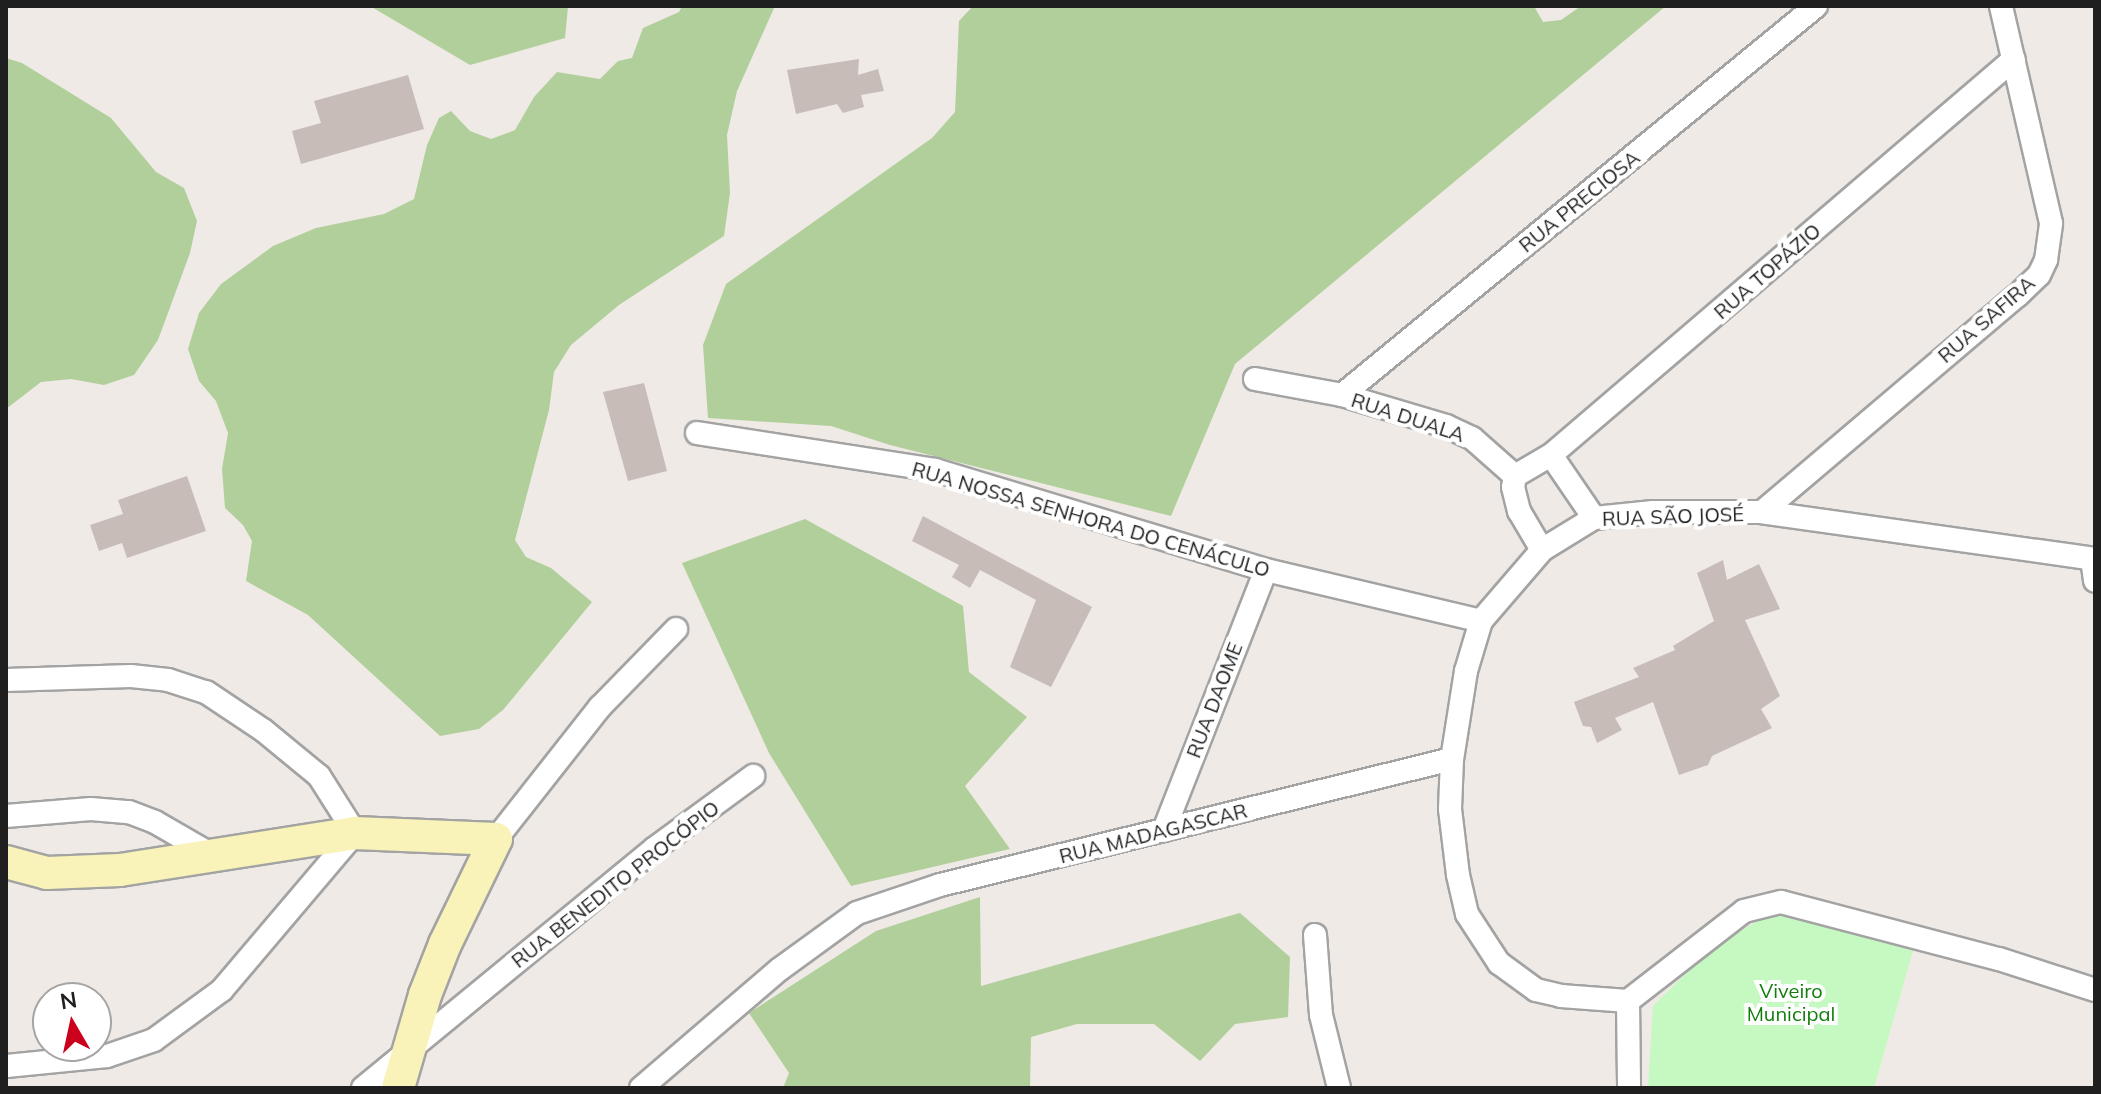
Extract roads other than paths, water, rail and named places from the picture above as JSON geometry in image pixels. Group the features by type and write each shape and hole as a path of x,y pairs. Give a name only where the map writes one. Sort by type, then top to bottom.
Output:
{"main road":[{"path":"6,862 47,873 120,870 355,833 496,839 445,944 423,1002 398,1088"}],"street":[{"name":"RUA PRECIOSA","path":"1342,395 1816,6"},
{"name":"RUA SAFIRA","path":"1762,512 2039,275 2046,260 2051,223 2001,6"},
{"name":"RUA TOPÁZIO","path":"1515,476 1551,455 2014,59"},
{"name":"RUA DUALA","path":"1255,379 1342,395 1435,422 1472,438 1515,476"},
{"name":"RUA NOSSA SENHORA DO CENÁCULO","path":"697,433 935,470 1266,570 1481,621"},
{"path":"1551,455 1594,518"},
{"path":"1515,476 1513,487 1519,511 1542,550"},
{"name":"RUA SÃO JOSÉ","path":"1628,1001 1561,996 1536,990 1515,977 1481,940 1467,914 1458,875 1450,809 1452,759 1466,671 1481,621 1542,550 1594,518 1653,512 1762,512 2094,566"},
{"name":"RUA DAOME","path":"1164,830 1266,570"},
{"path":"496,839 600,707 676,629"},
{"path":"6,680 131,676 168,680 206,692 263,730 319,776 355,833 222,990 154,1040 107,1056 6,1066"},
{"name":"RUA MADAGASCAR","path":"641,1088 780,969 857,913 940,885 1452,759"},
{"name":"RUA BENEDITO PROCÓPIO","path":"363,1088 643,857 753,776"},
{"path":"6,816 91,809 129,812 155,822 214,856"},
{"path":"1629,1088 1628,1001 1744,911 1781,902 1999,959 2095,990"},
{"path":"1315,935 1321,1015 1339,1088"},
{"name":"RUA BENEDITO PROCÓPIO","path":"423,1002 445,1005 479,995"}],"park label":[{"name":"Viveiro Municipal","path":"1791,1002"}]}
